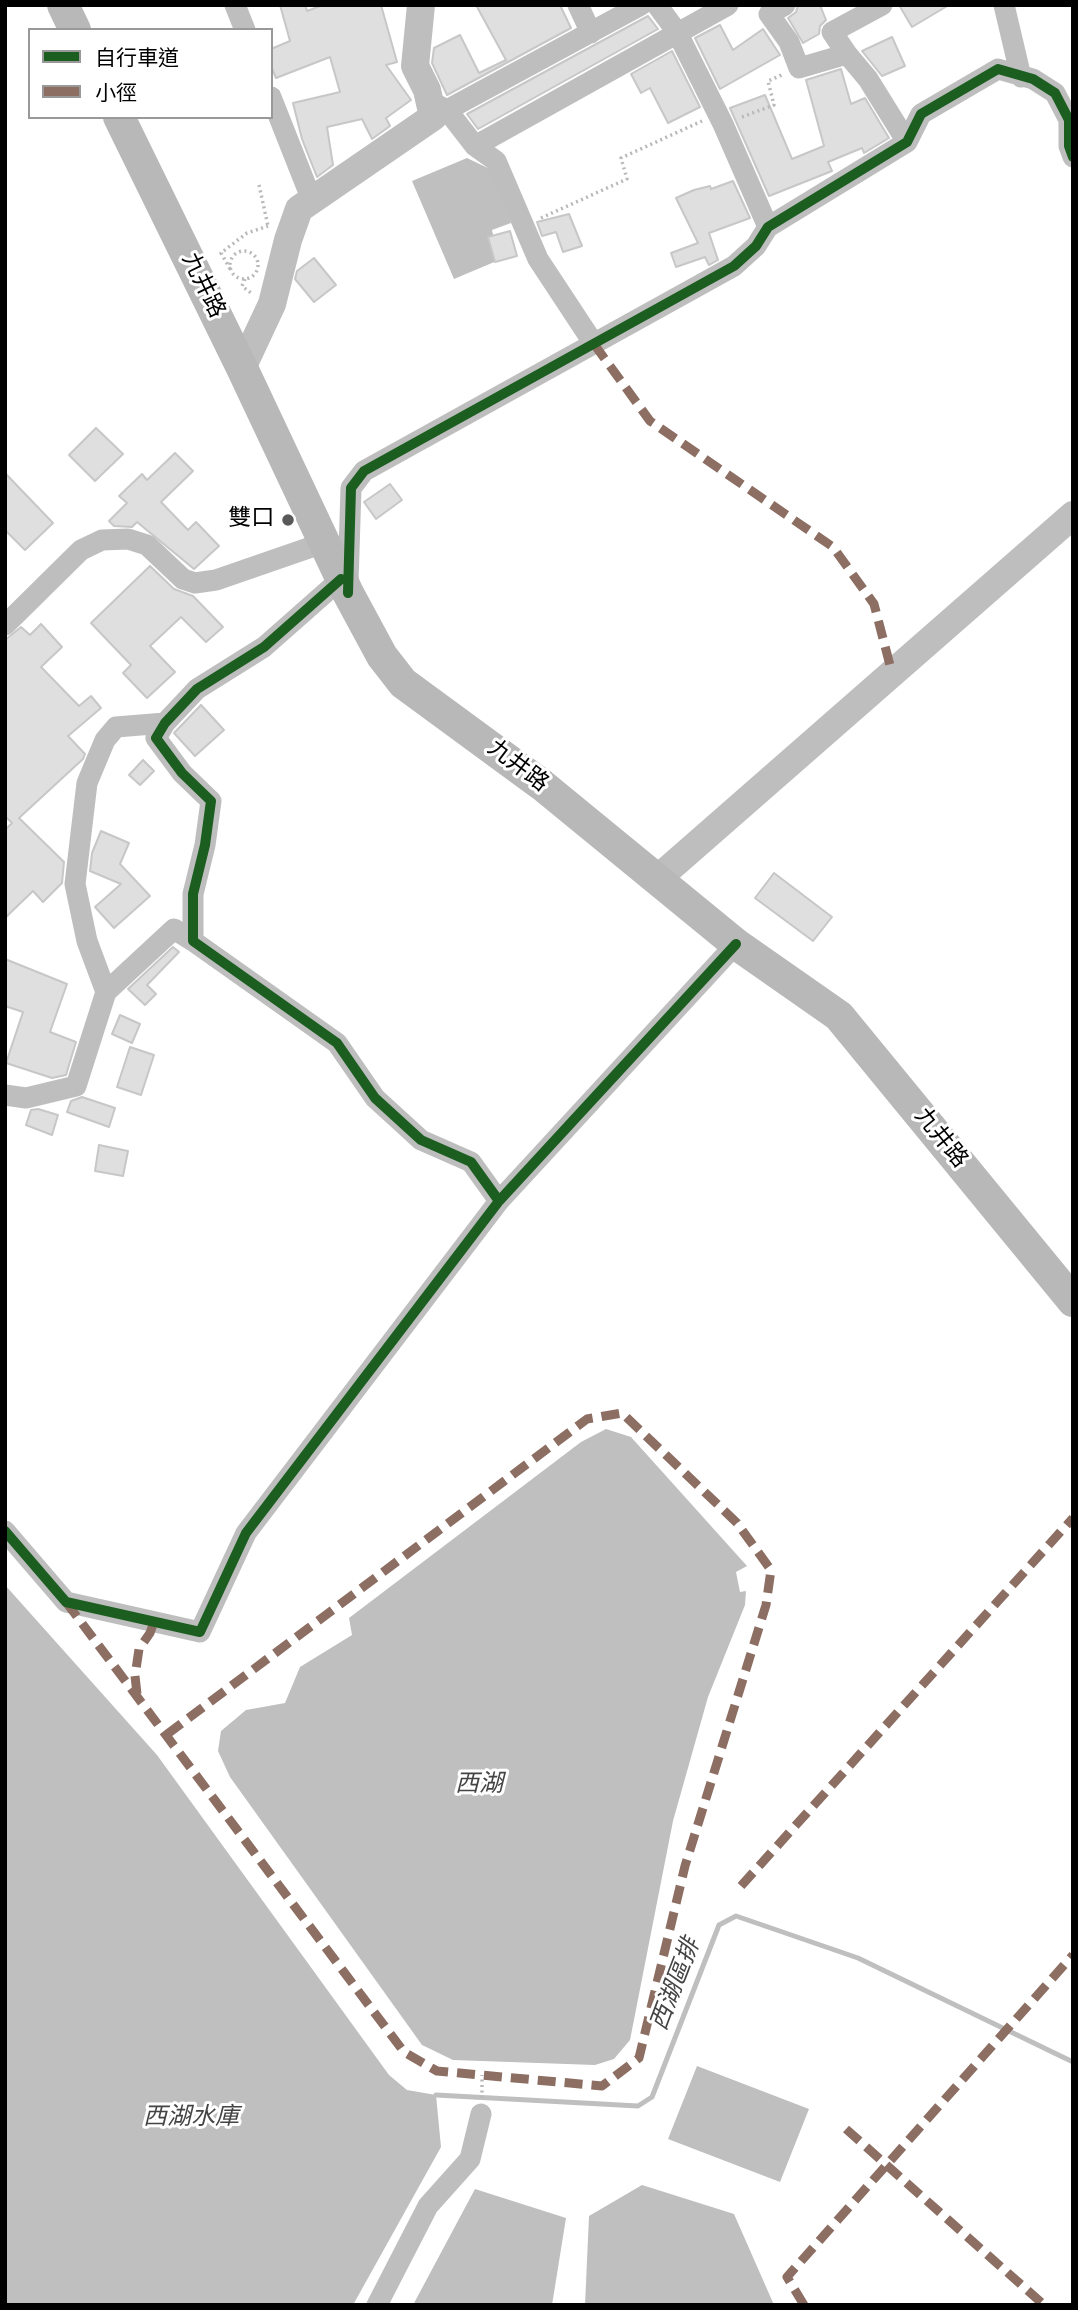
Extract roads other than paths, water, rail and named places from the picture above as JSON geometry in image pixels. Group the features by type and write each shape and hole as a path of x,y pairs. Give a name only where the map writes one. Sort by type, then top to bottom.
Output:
{"main road":[{"path":"63,5 74,28"},
{"name":"九井路","path":"119,119 242,368 344,586 382,656 403,683 542,785 736,944 839,1016 1071,1295"}],"street":[{"path":"235,5 244,28"},
{"path":"421,5 415,66 439,106 475,146 496,162 538,259 594,344"},
{"path":"578,5 591,33"},
{"path":"242,368 272,304 288,240 305,204 433,117 439,106 591,33 641,5"},
{"path":"657,5 677,32 723,124 768,227"},
{"path":"475,146 728,5"},
{"path":"882,5 832,32 868,79 907,142"},
{"path":"1004,5 1021,77"},
{"path":"770,8 789,42 799,68 847,54"},
{"path":"192,941 192,894 205,845 211,801 182,773 156,738 165,723 197,689 264,647 344,586 351,488 364,471 734,266 756,246 768,227 907,142 921,114 998,69 1033,79 1055,93 1069,120 1069,146 1073,157"},
{"path":"273,103 305,204"},
{"path":"656,880 1073,515"},
{"path":"5,625 81,550 102,540 128,539 147,545 183,579 195,583 216,580 323,543"},
{"path":"106,992 87,941 75,884 87,783 105,740 116,727 165,723"},
{"path":"5,1095 26,1098 76,1086 106,992 174,929 337,1042 375,1098 421,1140 471,1162 499,1201"},
{"path":"5,1531 66,1602 200,1632 246,1534 499,1201 736,944"},
{"path":"377,2305 428,2206 470,2159 481,2114"}],"water":[{"path":"467,158 494,171 511,223 492,230 499,260 454,279 412,181"},
{"name":"西湖","path":"606,1429 631,1437 747,1566 736,1572 740,1592 746,1591 745,1605 708,1697 673,1821 630,2040 614,2059 595,2065 453,2060 422,2045 230,1777 218,1751 221,1731 246,1710 285,1703 300,1667 352,1635 349,1618 581,1442"},
{"name":"西湖水庫","path":"5,1585 157,1755 389,2075 407,2090 436,2095 441,2147 353,2305 5,2305"},
{"path":"697,2066 809,2109 780,2182 668,2139"},
{"path":"642,2185 734,2214 774,2305 585,2305 589,2216"},
{"path":"475,2189 566,2218 552,2305 413,2305"}],"waterway":[{"name":"西湖區排","path":"436,2095 638,2106 652,2097 719,1925 736,1916 858,1958 1073,2062"}],"place":[{"name":"雙口","path":"288,520"}]}
